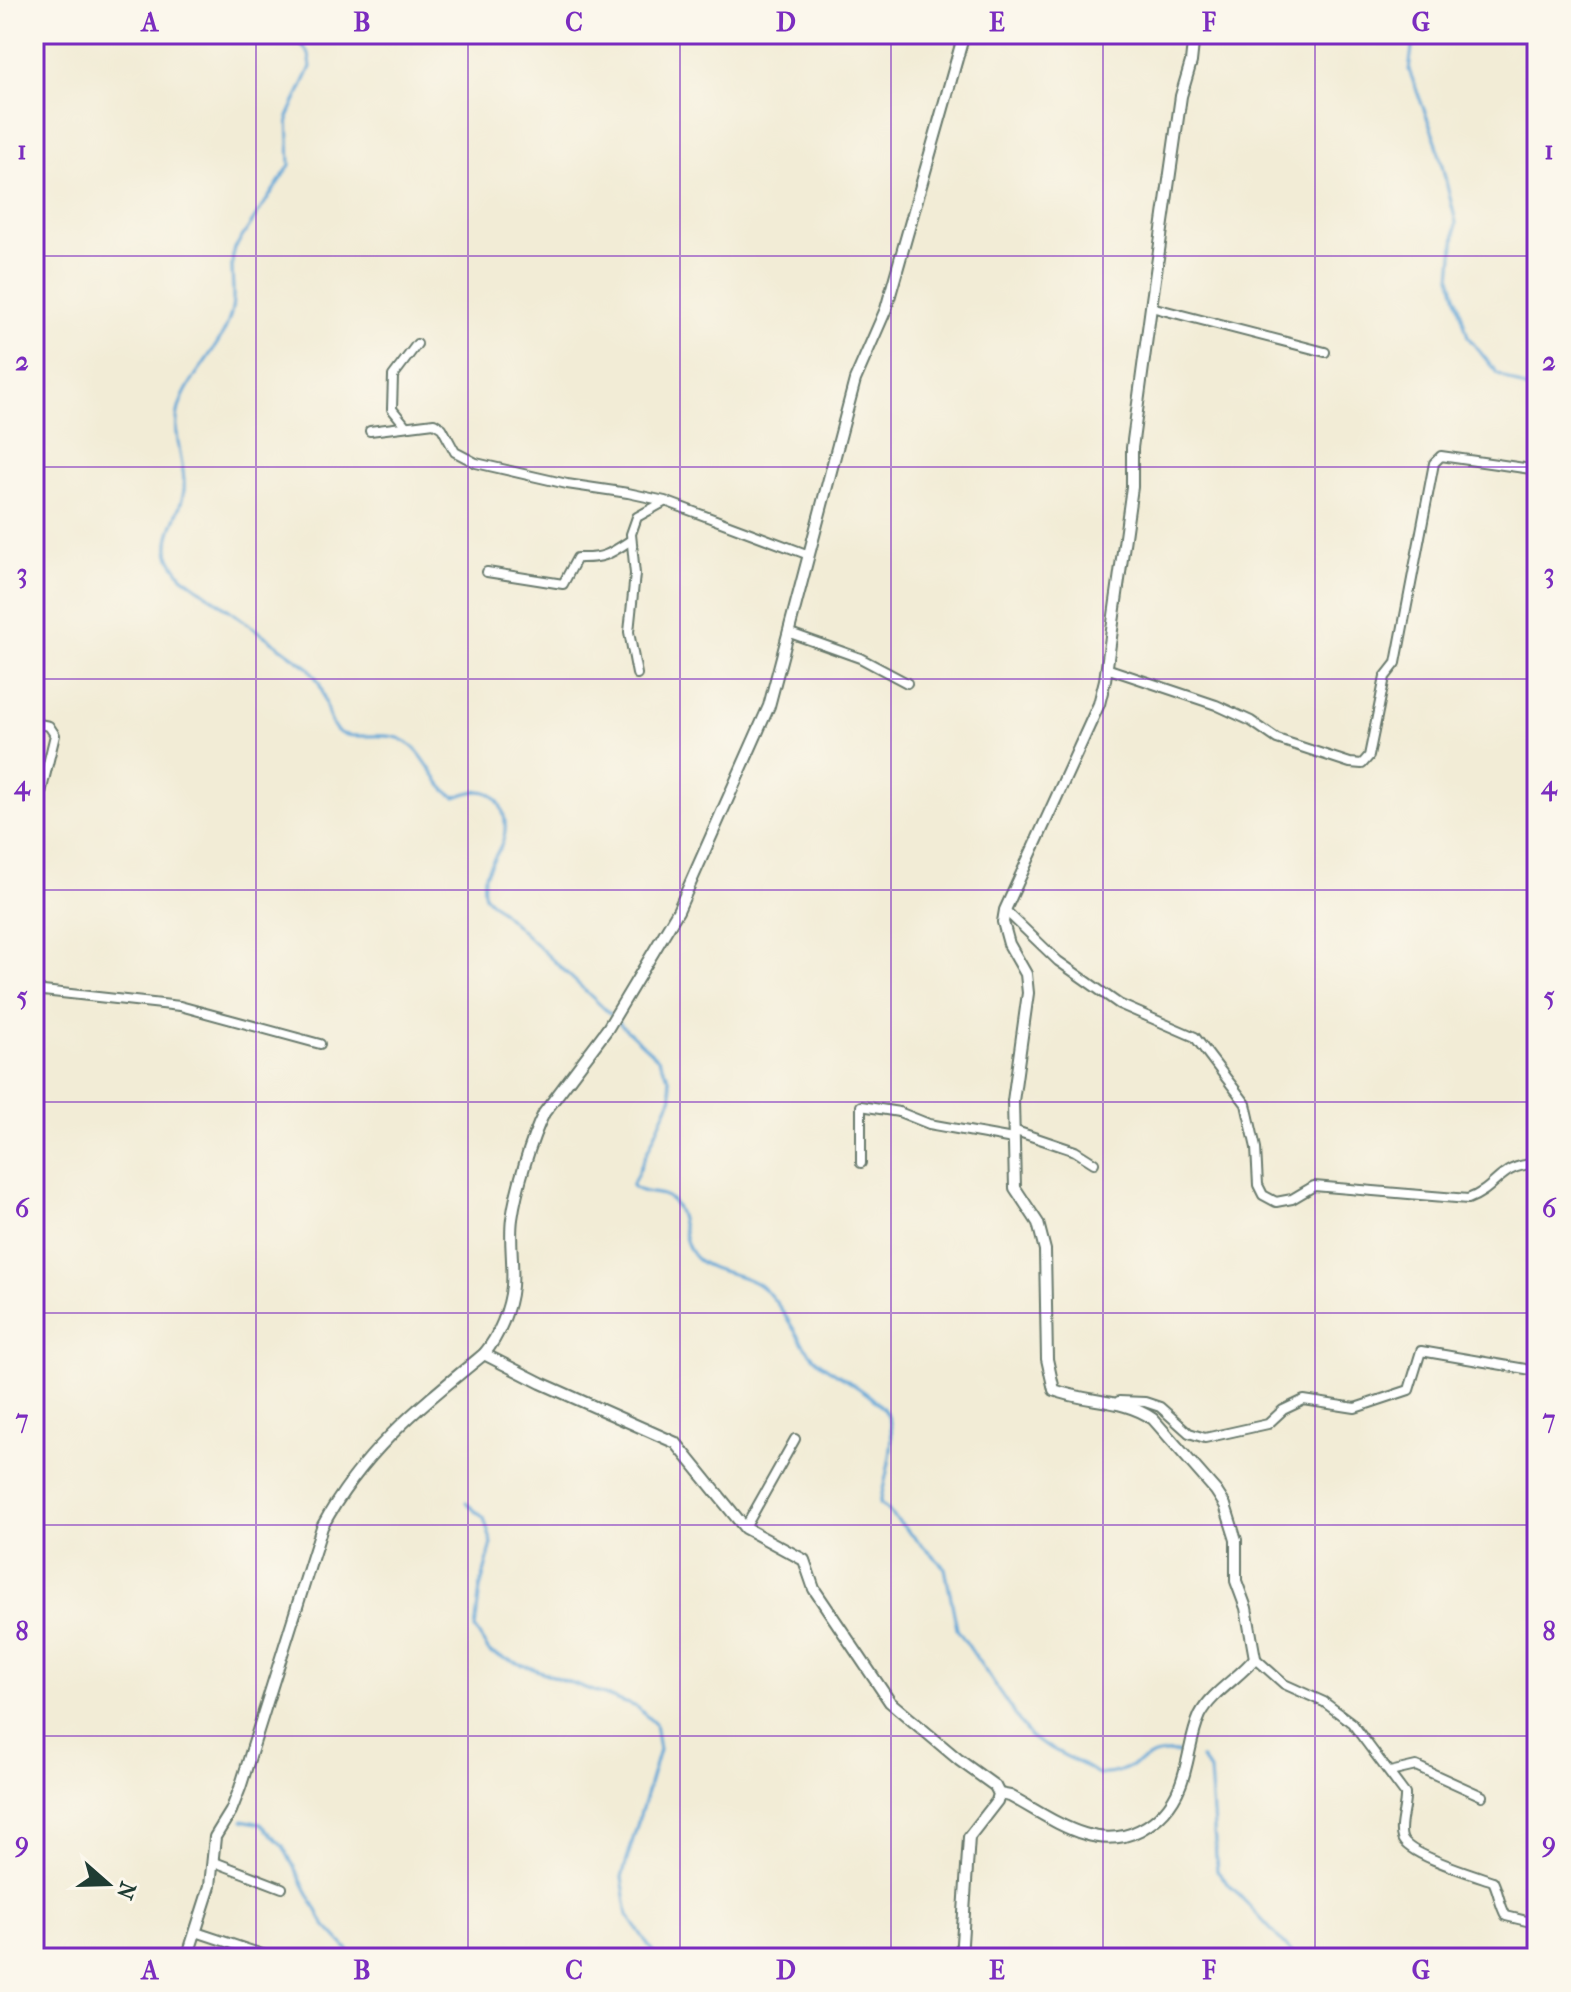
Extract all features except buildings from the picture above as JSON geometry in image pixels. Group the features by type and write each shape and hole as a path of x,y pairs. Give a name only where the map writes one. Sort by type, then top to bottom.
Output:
{"street":[{"path":"187,1958 210,1886 215,1837 231,1811 240,1788 322,1527 336,1501 385,1438 484,1354 501,1326 512,1288 510,1243 513,1216 537,1128 544,1113 614,1020 678,911 754,744 769,706 790,633 855,380 886,309 964,34"},
{"path":"1194,34 1191,62 1181,96 1151,307 1133,442 1132,487 1099,704 1005,910 1003,922 1026,974 1028,993 1013,1101 1015,1188 1038,1223 1045,1250 1047,1359 1054,1390 1069,1396 1145,1402 1160,1407 1189,1433 1205,1438 1268,1424 1283,1410 1304,1400 1355,1408 1409,1390 1421,1351 1537,1371"},
{"path":"1151,307 1325,352"},
{"path":"405,425 392,409 393,376 417,344"},
{"path":"370,431 434,423 442,428 455,452 476,463 567,484 665,501 809,555"},
{"path":"1106,668 1216,705 1251,721 1277,739 1350,763 1362,764 1369,756 1385,677 1396,663 1434,463 1441,456 1531,469 1537,466"},
{"path":"637,674 629,632 635,586 631,534 637,517 665,501"},
{"path":"487,572 563,584 577,558 593,560 607,556 631,540"},
{"path":"790,633 860,658 907,683"},
{"path":"34,723 49,726 55,735 34,822"},
{"path":"1005,910 1058,961 1119,1004 1195,1037 1246,1104 1256,1148 1258,1185 1263,1195 1276,1202 1292,1199 1314,1186 1468,1199 1478,1195 1512,1166 1537,1164"},
{"path":"34,990 180,1006 320,1044"},
{"path":"861,1163 861,1106 899,1112 929,1124 1013,1135 1075,1151 1094,1163"},
{"path":"484,1354 676,1443 745,1528 804,1560 814,1589 890,1702 995,1786 999,1794 997,1801 969,1837 966,1852 961,1958"},
{"path":"1106,1400 1140,1410 1153,1419 1225,1505 1236,1540 1236,1581 1246,1608 1255,1658 1284,1684 1324,1702 1352,1723 1405,1794 1401,1835 1404,1844 1493,1881 1506,1916 1536,1927 1537,1958"},
{"path":"745,1528 795,1439"},
{"path":"999,1794 1010,1796 1078,1834 1104,1839 1129,1835 1153,1823 1170,1807 1180,1785 1200,1716 1210,1701 1255,1658"},
{"path":"1390,1772 1416,1766 1482,1796"},
{"path":"212,1861 282,1888"},
{"path":"196,1932 274,1958"}],"waterway":[{"path":"293,34 309,54 311,67 288,117 290,165 235,248 232,263 233,301 228,322 180,405 177,437 184,490 169,539 169,555 182,576 309,668 319,683 330,720 341,734 401,739 417,751 441,784 455,797 477,791 493,796 504,815 505,830 484,879 485,896 611,1015"},
{"path":"1414,34 1409,70 1436,141 1456,222 1451,277 1468,337 1497,373 1532,392 1537,387"},
{"path":"617,1021 658,1059 669,1078 672,1096 632,1186 671,1200 679,1213 688,1246 698,1260 759,1285 776,1302 803,1344 819,1362 868,1395 884,1411 889,1419 892,1439 880,1503 945,1568 957,1629 1030,1737 1099,1774 1121,1771 1160,1754 1182,1754"},
{"path":"466,1503 484,1518 492,1544 480,1588 475,1629 490,1653 637,1707 655,1724 659,1750 622,1877 628,1915 657,1958"},
{"path":"1201,1759 1210,1771 1217,1871 1297,1958"},
{"path":"243,1820 261,1824 283,1846 324,1924 351,1953 364,1958"},
{"path":"414,1958 452,1950 477,1958"}]}
